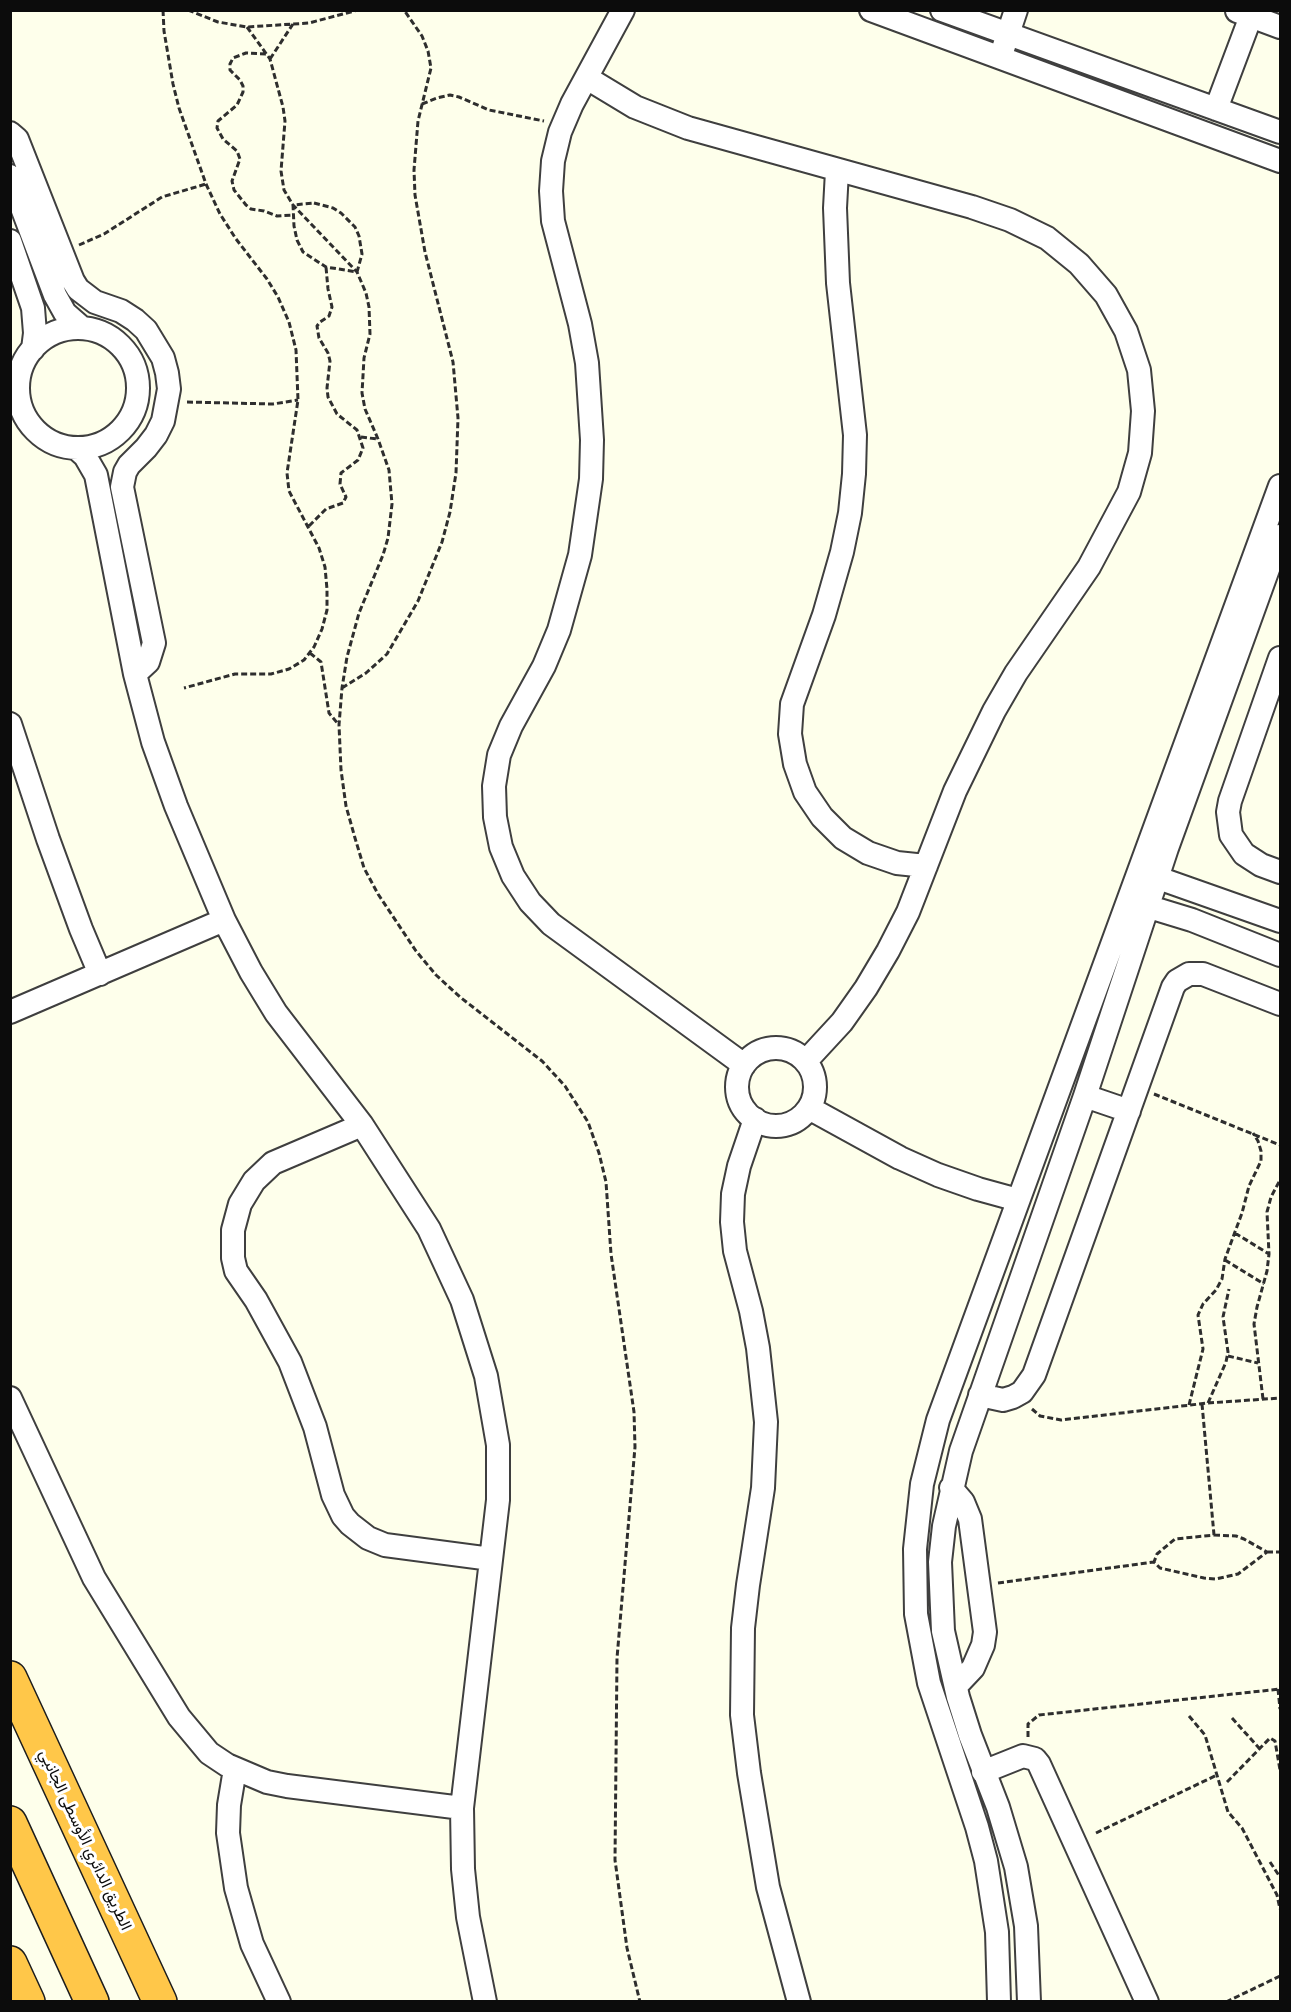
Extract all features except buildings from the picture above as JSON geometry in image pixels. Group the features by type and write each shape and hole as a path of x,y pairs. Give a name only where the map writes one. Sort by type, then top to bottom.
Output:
{"highway":[{"name":"الطريق الدائري الأوسطى الجانبي","path":"10,1678 160,2001"},
{"path":"10,1823 93,2001"},
{"path":"10,1963 28,2001"}],"street":[{"path":"623,10 572,104 563,125 553,161 551,191 553,221 580,324 587,363 591,411 591,478 580,555 559,630 544,666 511,726 500,755 494,786 495,817 501,847 513,876 530,902 551,924 744,1065"},
{"path":"871,10 1281,161"},
{"path":"942,10 1281,132"},
{"path":"999,58 1016,10"},
{"path":"1216,109 1243,13 1281,27"},
{"path":"1047,76 1056,52"},
{"path":"587,78 610,94 661,119 837,171 972,207 1010,220 1047,238 1079,264 1106,295 1126,331 1139,370 1143,411 1141,442 1129,492 1089,567 994,711 955,791 898,932 866,988 842,1023 806,1061"},
{"path":"10,133 17,139 78,289 95,302 121,311 135,320 156,343 168,373 168,402 163,421 156,435 129,465 123,479 122,494 154,643 148,662 135,674"},
{"path":"837,171 835,208 838,283 855,435 854,474 850,513 839,563 824,615 792,704 790,734 795,764 805,792 822,817 836,831 868,853 897,863 926,867"},
{"path":"12,185 54,295 65,313 81,327"},
{"path":"10,241 33,308 35,333 33,348"},
{"path":"81,327 94,329 118,342 134,363 139,390 132,416 114,436 96,445 76,448 63,446 39,434 20,428 19,399 14,388 22,366 33,348 54,332 81,327"},
{"path":"76,448 85,456 96,475 135,674 164,775 224,920 251,972 276,1013 362,1125 429,1228 459,1291 486,1376 498,1445 498,1500 462,1808 463,1869 468,1917 485,2001"},
{"path":"1029,2001 1023,1897 1008,1837 983,1772 956,1686 943,1631 940,1590 941,1553 951,1488 961,1450 1113,1016 1139,903 1281,486"},
{"path":"1149,874 1167,848 1279,543"},
{"path":"1281,658 1228,812 1231,835 1244,854 1261,865 1281,872"},
{"path":"10,724 48,839 100,974"},
{"path":"1149,874 1281,921"},
{"path":"1139,903 1192,920 1281,955"},
{"path":"999,2001 997,1932 993,1897 977,1827 929,1683 921,1649 916,1614 915,1559 918,1516 929,1452 938,1420 1090,1007 1139,903"},
{"path":"10,1012 224,920"},
{"path":"980,1395 1003,1400 1013,1397 1022,1392 1034,1375 1173,987 1182,977 1196,973 1203,974 1281,1004"},
{"path":"1090,1007 1113,1016"},
{"path":"769,1048 789,1050 806,1061 815,1079 816,1089 809,1108 802,1116 784,1125 774,1126 755,1119 741,1104 738,1084 744,1065 751,1057 769,1048"},
{"path":"1085,1096 1129,1111"},
{"path":"809,1108 872,1143 929,1170 978,1189 1018,1200"},
{"path":"755,1119 739,1166 732,1203 735,1251 758,1348 766,1422 763,1488 743,1628 742,1715 750,1784 768,1887 799,2001"},
{"path":"362,1125 273,1163 254,1181 240,1204 234,1224 232,1244 236,1271 256,1300 290,1362 315,1427 333,1495 343,1516 350,1524 368,1538 386,1545 491,1559"},
{"path":"10,1398 93,1578 179,1717 209,1753 235,1769 267,1782 462,1808"},
{"path":"951,1488 963,1502 970,1519 984,1632 983,1645 973,1668 956,1686"},
{"path":"983,1772 1016,1757 1035,1759 1042,1769 1147,2001"},
{"path":"235,1769 228,1805 228,1833 236,1888 252,1944 279,2001"}],"path":[{"path":"163,10 165,40 173,84 179,108 206,184 231,231 278,297 289,322 296,350 298,400 287,473 289,491 319,548 325,567 327,589 327,610 322,629 304,660 290,669 271,674 236,674 184,688"},
{"path":"188,10 218,22 247,27 309,23 358,10"},
{"path":"342,688 366,674 387,654 418,601 442,542 450,512 456,473 458,418 454,371 448,336 425,252 415,195 416,145 422,104 429,85 431,68 422,36 404,10"},
{"path":"270,59 293,24"},
{"path":"247,27 270,59 280,93 285,121 281,171 284,190 293,205 357,272 366,293 371,322 362,376 362,393 368,417 386,462 391,486 390,530 383,555 359,613 346,657 339,724 341,770 346,806 364,868 378,894 416,951 436,975 483,1016 542,1060 566,1086 588,1122 606,1182 610,1254 634,1412 635,1447 617,1658 615,1860 627,1948 640,2001"},
{"path":"266,54 246,53 233,58 230,70 240,80 243,92 237,105 218,121 217,128 223,139 237,151 240,159 231,181 234,190 246,206 277,216 294,215"},
{"path":"422,104 450,95 489,110 563,125"},
{"path":"57,241 70,237 75,247 104,234 162,197 206,184"},
{"path":"293,205 323,204 333,208 349,220 355,227 361,245 362,254 357,272"},
{"path":"293,205 297,240 303,252 326,267 357,272"},
{"path":"308,526 327,509 340,505 345,500 341,473 354,465 361,454 361,437 357,430 337,414 328,397 330,361 317,332 320,322 329,316 332,307 326,267"},
{"path":"168,402 273,404 298,400"},
{"path":"361,437 378,439"},
{"path":"310,652 321,662 329,713 339,724"},
{"path":"1137,1087 1279,1144 1281,1137"},
{"path":"1189,1405 1203,1349 1198,1315 1203,1304 1220,1284 1225,1259 1249,1186 1261,1161 1261,1151 1253,1133"},
{"path":"1263,1399 1254,1324 1269,1254 1267,1212 1271,1197 1281,1180"},
{"path":"1234,1233 1269,1254"},
{"path":"1225,1259 1264,1284"},
{"path":"1208,1403 1227,1356 1223,1317 1229,1289"},
{"path":"1227,1356 1258,1364"},
{"path":"1022,1392 1032,1410 1050,1420 1208,1403 1281,1398"},
{"path":"1202,1404 1214,1535"},
{"path":"1155,1562 1157,1554 1175,1539 1214,1535 1244,1539 1267,1552 1281,1552"},
{"path":"1155,1562 1160,1568 1216,1579 1238,1574 1267,1552"},
{"path":"979,1586 1155,1562"},
{"path":"1029,1757 1028,1724 1039,1714 1279,1689 1281,1709"},
{"path":"1189,1716 1205,1735 1230,1815 1242,1828 1277,1895 1281,1909"},
{"path":"1232,1718 1259,1748"},
{"path":"1227,1782 1268,1739 1273,1738 1281,1770"},
{"path":"1096,1833 1218,1775"},
{"path":"1270,1862 1281,1877"},
{"path":"1226,2001 1281,1976"}]}
